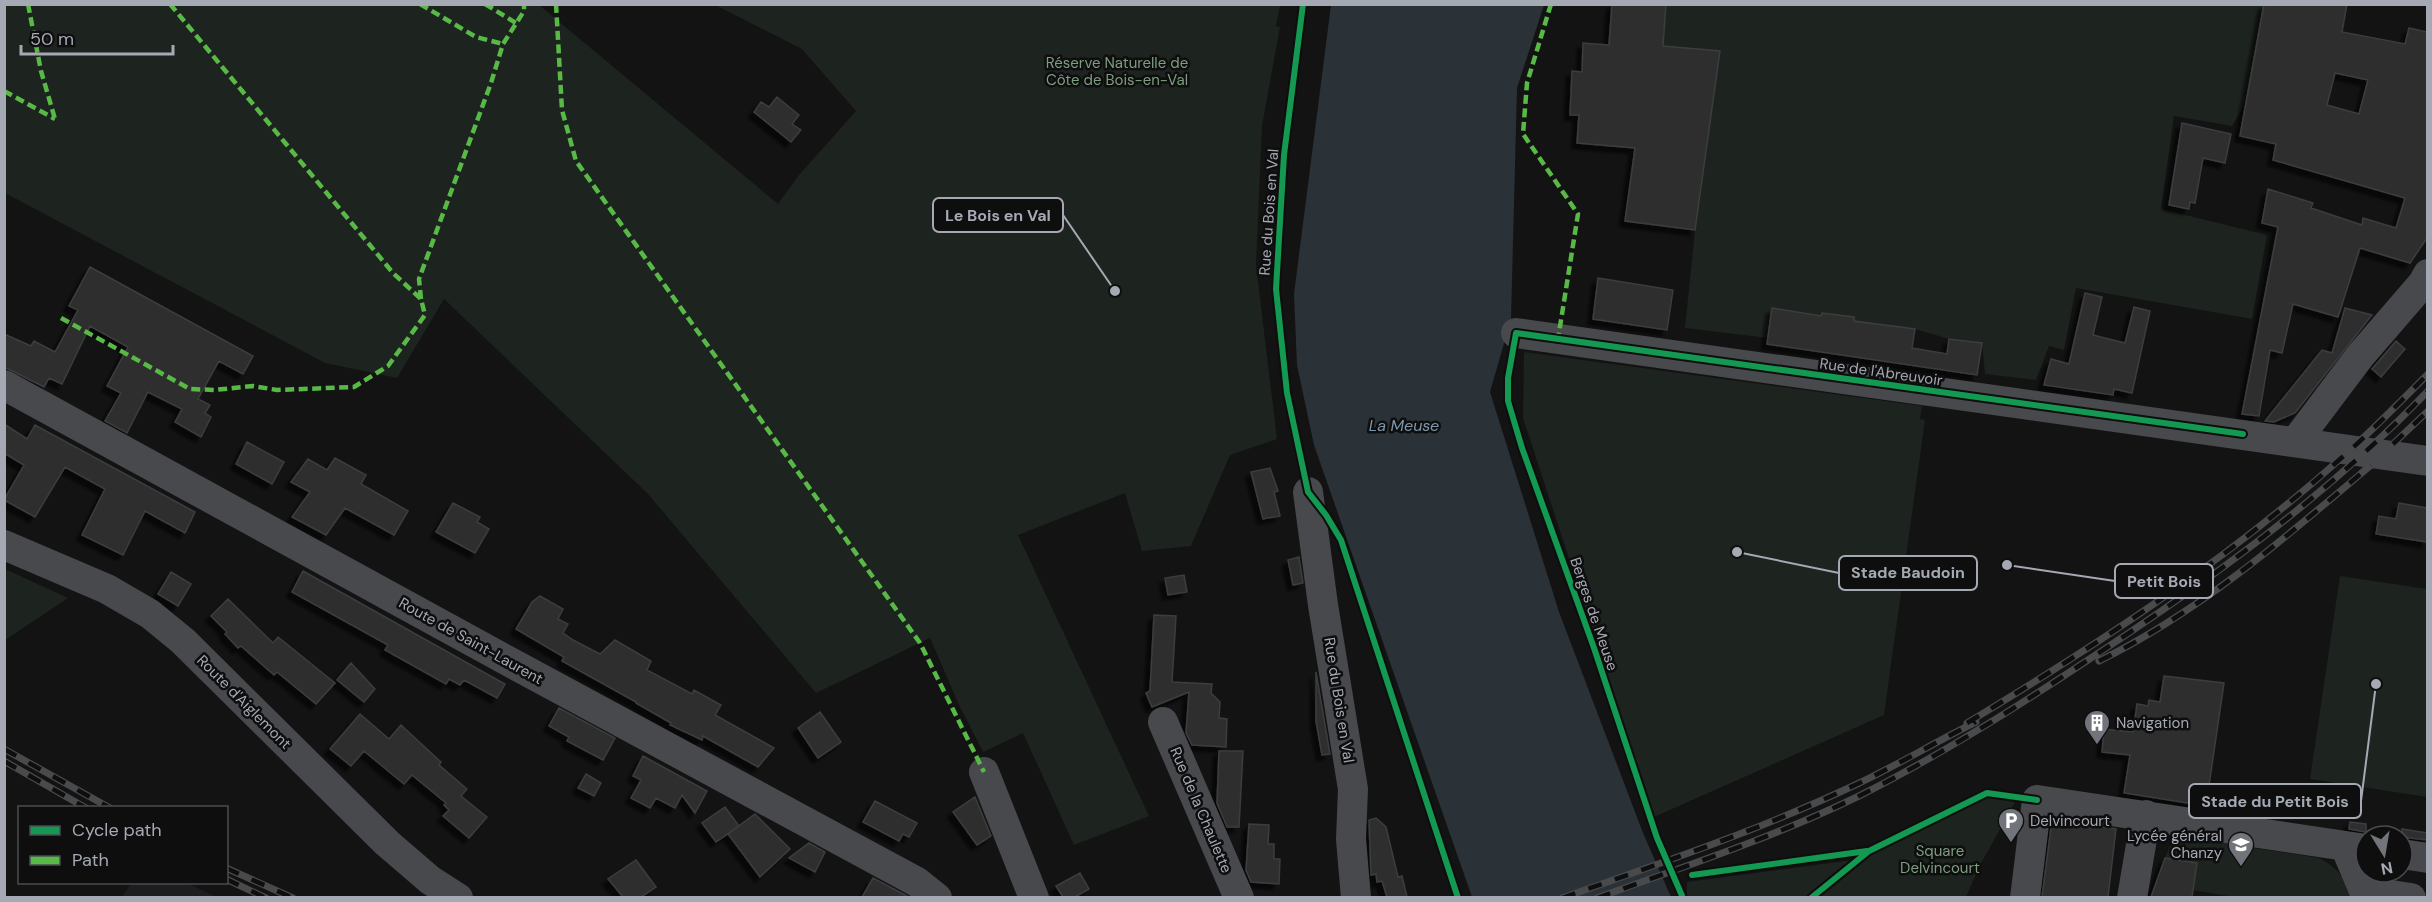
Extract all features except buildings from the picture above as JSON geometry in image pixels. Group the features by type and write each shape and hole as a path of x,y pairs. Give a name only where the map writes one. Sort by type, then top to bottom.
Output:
{"street":[{"path":"2296,441 2360,356 2423,283 2427,274"},
{"name":"Rue de l'Abreuvoir","path":"1516,333 2425,457"},
{"name":"Route de Saint-Laurent","path":"4,385 540,679 917,882 937,897"},
{"name":"Rue du Bois en Val","path":"1308,492 1323,605 1353,789 1351,839 1356,897"},
{"name":"Route d'Aiglemont","path":"4,545 107,589 150,614 183,641 387,843 430,880 458,897"},
{"name":"Rue de la Chaulette","path":"1162,722 1239,897"},
{"path":"984,772 1034,897"},
{"path":"2025,897 2037,800 2354,847"},
{"path":"2132,897 2146,815"},
{"path":"2363,884 2364,891 2411,897"}],"shaded area":[{"path":"131,884 189,884 216,897 122,897"}],"green space":[{"name":"Réserve Naturelle de Côte de Bois-en-Val","path":"4,5 539,5 778,204 799,175 856,111 802,49 715,5 1280,5 1276,26 1280,27 1262,126 1256,265 1277,439 1230,455 1191,546 1142,551 1125,493 1018,535 1149,816 1074,845 1023,733 983,752 959,705 930,638 816,693 648,494 444,299 397,378 325,363 5,193"},
{"path":"1666,5 2264,5 2245,104 2232,126 2174,116 2161,209 2267,235 2252,319 2076,288 2064,350 2049,346 2036,380 1985,374 1982,343 1949,339 1915,329 1854,321 1854,317 1822,313 1821,316 1773,308 1768,338 1685,328 1695,230 1720,51 1663,46"},
{"path":"1524,352 1922,406 1920,419 1925,420 1884,715 1654,817 1523,418"},
{"path":"5,569 68,598 5,640"},
{"path":"2340,576 2427,589 2427,797 2310,779"},
{"name":"Square Delvincourt","path":"1987,793 2018,797 1979,867 1966,897 1687,897 1687,882 1860,859"},
{"name":"Lycée général Chanzy","path":"2178,836 2319,858 2340,874 2351,897 2239,898 2193,890 2196,863 2165,858 2170,846"}],"water":[{"name":"La Meuse","path":"1331,5 1544,5 1517,88 1511,319 1490,392 1559,612 1643,833 1671,897 1472,897 1314,445 1297,365 1294,294"}],"railway":[{"path":"1967,723 2112,632 2251,533 2351,450 2428,374"},
{"path":"1597,898 1730,850 1827,811 1889,781 1976,731 2133,630 2266,535 2349,466 2428,391"},
{"path":"2393,444 2428,411"},
{"path":"2099,661 2172,620 2241,572 2371,465"},
{"path":"1562,898 1783,817 1870,778 1976,722"},
{"path":"4,749 106,806"},
{"path":"4,761 83,806"},
{"path":"228,869 293,898"},
{"path":"228,880 266,898"}],"marked path":[{"path":"28,4 41,71 55,119"},
{"path":"61,318 190,389 214,390 253,386 277,390 354,387 388,366 425,315 421,299 393,273 170,4"},
{"path":"420,4 476,37 503,44"},
{"path":"485,4 516,23"},
{"path":"421,299 419,279 491,83 503,44 524,11 524,4"},
{"path":"556,4 562,110 576,161 920,643 984,772"},
{"path":"1551,4 1527,83 1523,134 1578,214 1558,339"},
{"path":"4,91 55,119"}],"cycle path":[{"path":"1303,4 1284,155 1276,289 1287,393 1308,492 1326,515 1341,540 1458,898"},
{"name":"Berges de Meuse","path":"1683,898 1657,838 1594,648 1522,448 1508,401 1508,378 1516,333 2243,434"},
{"path":"1811,898 1869,851 1987,793 2037,800"},
{"path":"1692,875 1867,851"}],"place":[{"name":"Le Bois en Val","path":"1115,291"},
{"name":"Stade Baudoin","path":"1737,552"},
{"name":"Petit Bois","path":"2007,565"},
{"name":"Stade du Petit Bois","path":"2376,684"},
{"name":"Navigation","path":"2097,746"},
{"name":"Delvincourt","path":"2011,844"},
{"name":"Lycée général Chanzy","path":"2241,868"}]}
